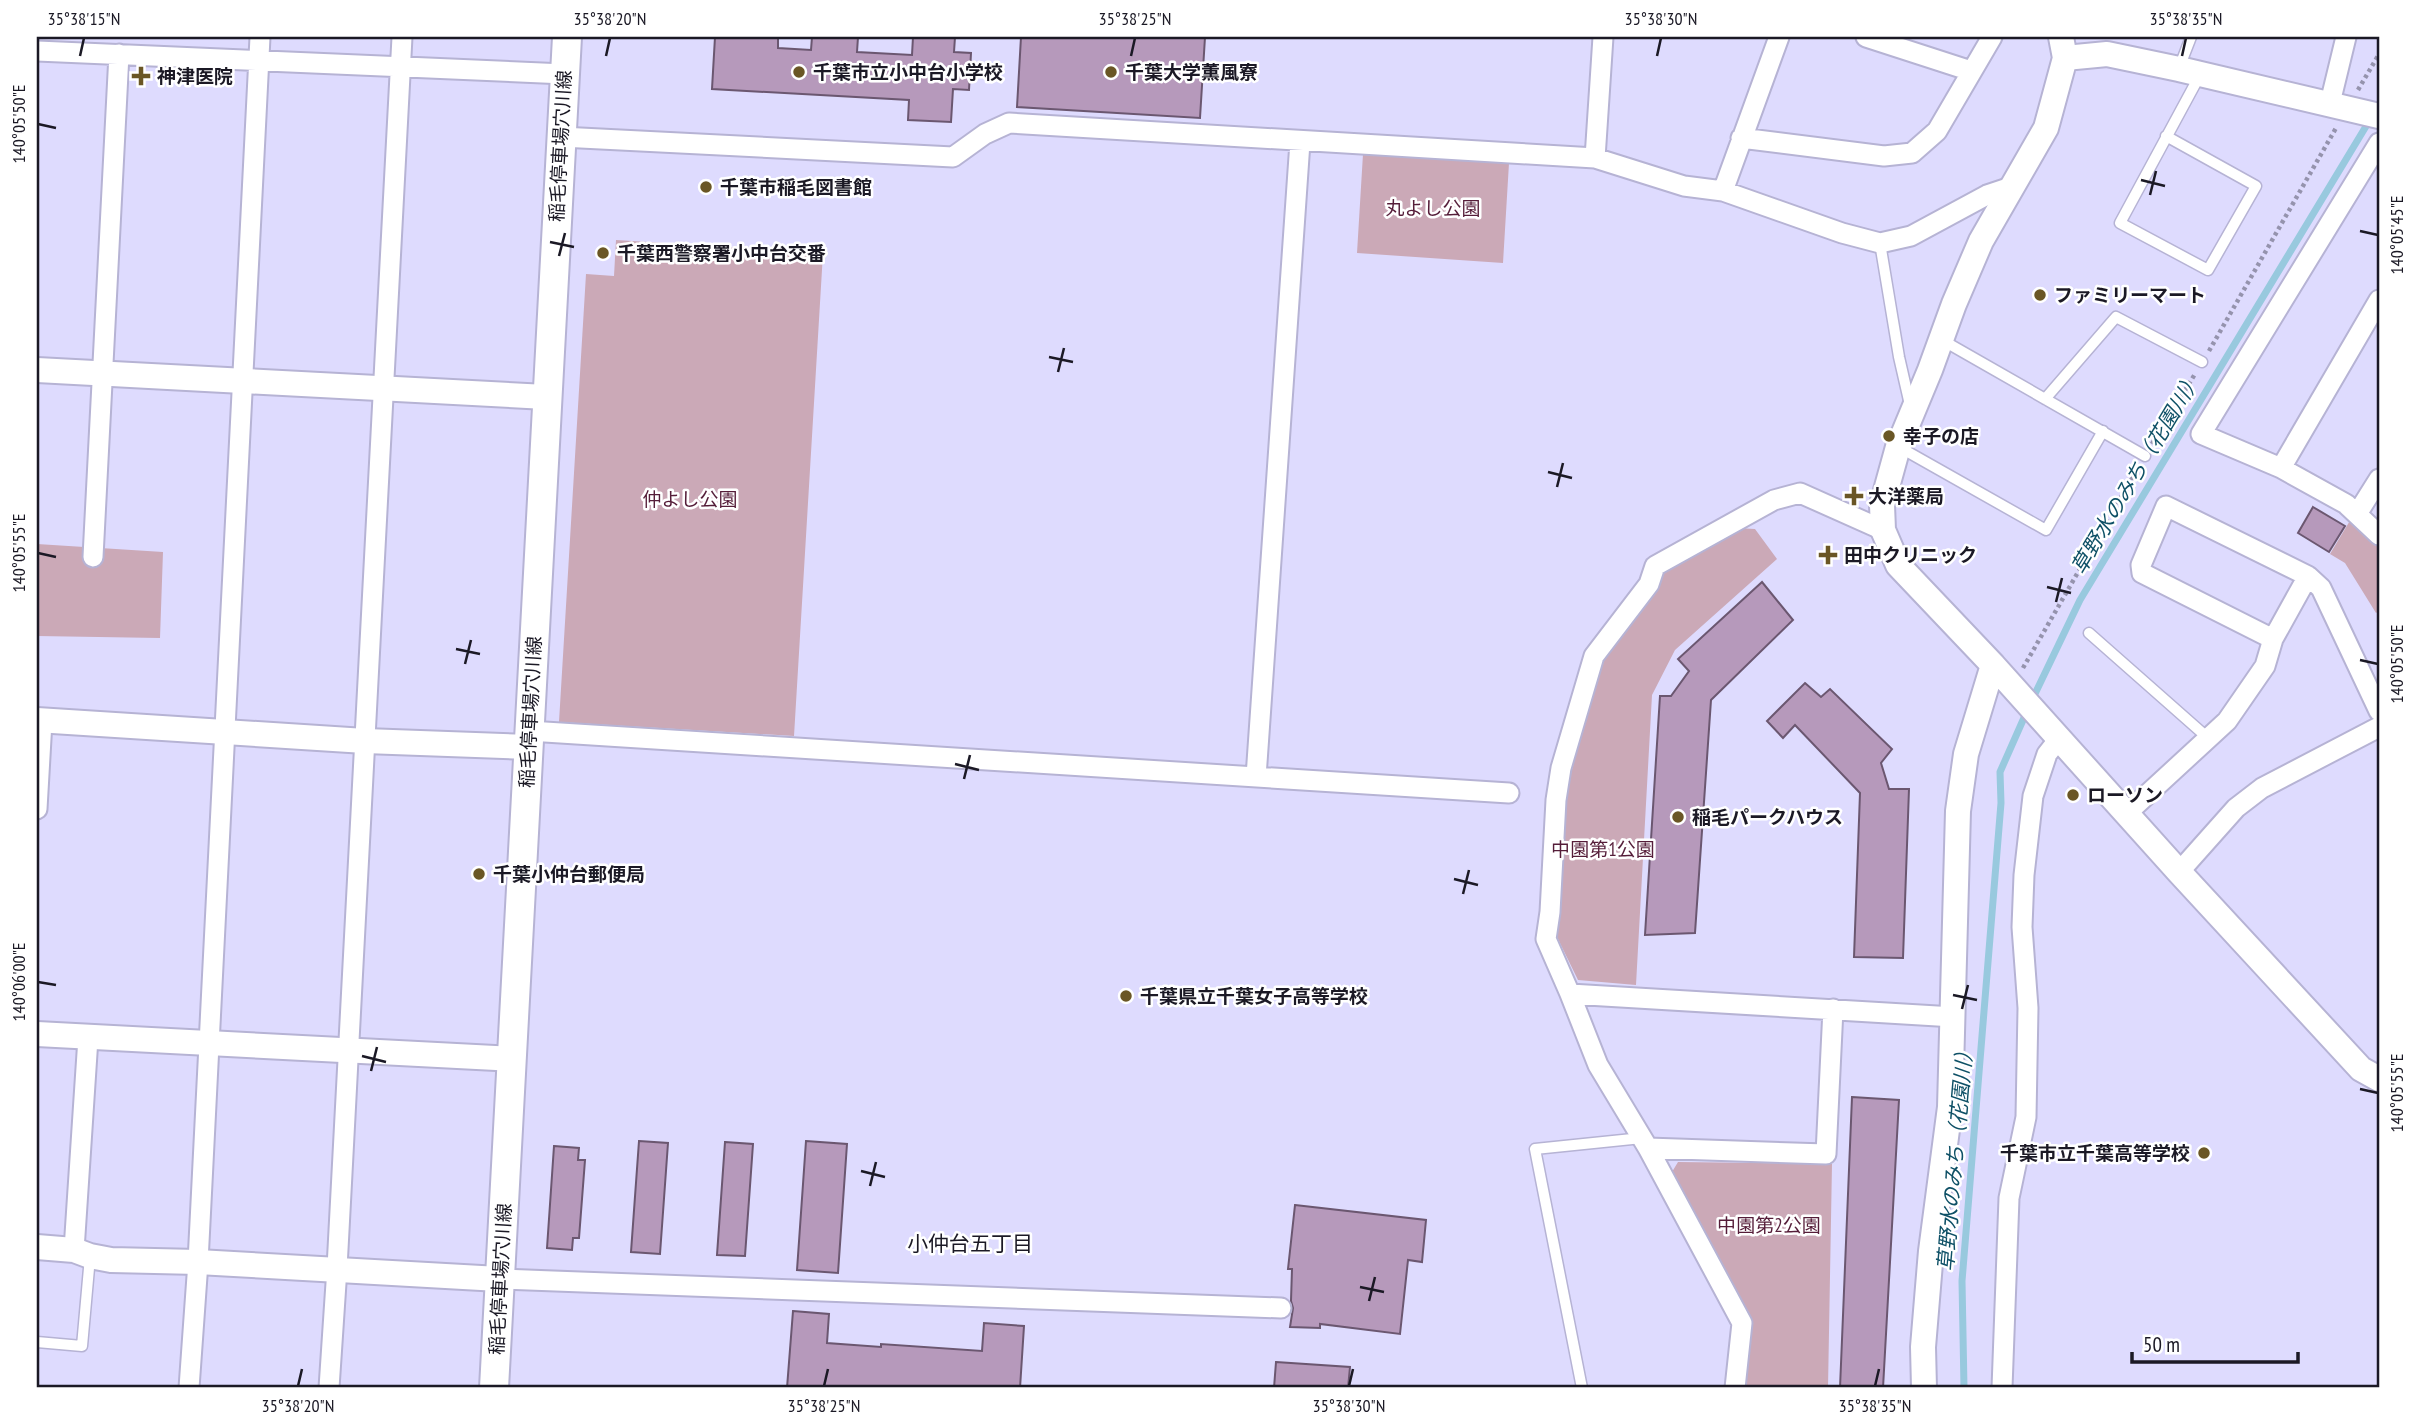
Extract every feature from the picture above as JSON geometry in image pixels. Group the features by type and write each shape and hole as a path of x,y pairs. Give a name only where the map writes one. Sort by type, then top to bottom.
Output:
{"main road":[{"name":"稲毛停車場穴川線","path":"494,1388 567,37"}],"street":[{"path":"189,1388 198,1262 260,37"},
{"path":"329,1388 338,1268 401,37"},
{"path":"1595,158 1602,37"},
{"path":"1723,191 1779,37"},
{"path":"1866,37 1971,71"},
{"path":"1741,138 1884,156 1912,153 1937,131 1992,37"},
{"path":"2339,106 2346,37"},
{"path":"2379,116 2190,72 2109,50 2063,47 2046,128 1982,241 1954,304 1898,447 1882,505 1883,530 1898,565 1993,664 2052,733 2361,1069 2379,1079"},
{"path":"37,51 565,74"},
{"path":"93,557 119,54"},
{"path":"561,137 953,157 985,134 1009,123 1595,158 1684,186 1723,191 1842,233 1880,243 1911,236 1987,195 2011,187"},
{"path":"1256,776 1300,142"},
{"path":"2379,143 2201,434 2281,468 2346,504 2379,535"},
{"path":"2281,468 2379,300"},
{"path":"37,370 546,397"},
{"path":"2357,514 2379,479"},
{"path":"1735,1388 1742,1323 1645,1143 1598,1065 1546,939 1556,800 1561,768 1594,656 1649,584 1655,566 1774,500 1800,493 1883,530"},
{"path":"2273,639 2142,573 2141,565 2166,506 2308,576 2321,588 2379,710"},
{"path":"2126,814 2227,721 2265,666 2273,639 2308,576"},
{"path":"1924,1388 1923,1347 1931,1251 1950,1107 1958,811 1966,754 1993,664"},
{"path":"37,809 39,720 365,741 529,739 1256,776 1509,793"},
{"path":"2179,872 2236,808 2262,788 2379,727"},
{"path":"2002,1388 2009,1198 2026,1117 2028,1008 2022,927 2024,875 2033,796 2052,733"},
{"path":"1570,993 1954,1017"},
{"path":"1645,1143 1826,1154 1833,1009"},
{"path":"37,1034 513,1059"},
{"path":"82,1253 88,1038"},
{"path":"37,1247 111,1260 338,1268 499,1279 1281,1308"}],"lane":[{"path":"2166,136 2256,186 2208,270 2120,223 2166,136 2190,72 2191,37"},
{"path":"1880,243 1899,356 1912,413"},
{"path":"2045,399 2116,317 2202,362"},
{"path":"1941,340 2145,456"},
{"path":"1898,447 2046,530 2103,431"},
{"path":"2089,633 2208,738"},
{"path":"1582,1388 1535,1149 1645,1143"},
{"path":"37,1342 82,1346 82,1253"}],"green space":[{"name":"丸よし公園","path":"1363,154 1509,163 1503,263 1357,253"},
{"name":"仲よし公園","path":"616,240 823,253 794,736 559,722 586,274 614,276"},
{"path":"2351,519 2379,545 2379,611 2376,613 2345,563 2330,554"},
{"name":"中園第1公園","path":"1737,528 1755,529 1777,559 1675,650 1652,695 1636,985 1578,980 1557,937 1565,797 1600,661 1659,575"},
{"path":"37,544 163,552 160,638 37,636"},
{"name":"中園第2公園","path":"1678,1162 1832,1164 1828,1388 1742,1388 1746,1376 1748,1316 1672,1172"}],"building":[{"path":"715,37 778,37 778,48 811,50 812,37 858,37 857,52 912,55 913,37 955,37 954,52 971,53 969,90 953,89 951,122 908,120 909,100 712,89"},
{"name":"千葉大学薫風寮","path":"1021,37 1205,37 1200,118 1017,107"},
{"path":"2313,507 2345,526 2329,552 2298,533"},
{"name":"稲毛パークハウス","path":"1762,582 1793,620 1711,700 1695,933 1645,935 1660,696 1671,696 1689,671 1678,659"},
{"name":"稲毛パークハウス","path":"1805,683 1821,697 1830,689 1892,749 1881,763 1889,789 1909,789 1903,958 1854,957 1860,793 1795,725 1783,738 1767,721"},
{"path":"1852,1097 1899,1100 1883,1388 1840,1388"},
{"path":"639,1141 668,1143 660,1254 631,1252"},
{"path":"806,1141 847,1144 838,1273 797,1270"},
{"path":"725,1142 753,1144 745,1256 717,1255"},
{"path":"554,1146 579,1148 578,1160 585,1160 579,1238 573,1238 572,1250 547,1248"},
{"path":"1295,1205 1426,1220 1422,1262 1408,1260 1400,1334 1320,1324 1320,1328 1290,1327 1293,1308 1292,1269 1288,1269"},
{"path":"793,1311 829,1314 827,1343 881,1347 881,1344 982,1351 984,1323 1024,1326 1020,1388 787,1388"},
{"path":"1276,1362 1350,1367 1348,1388 1274,1388"}],"waterway":[{"name":"草野水のみち（花園川）","path":"2032,700 2080,600 2371,118"},
{"name":"草野水のみち（花園川）","path":"1964,1388 1962,1281 2001,803 2000,772 2027,711"}],"place":[{"name":"千葉市立小中台小学校","path":"799,72"},
{"name":"千葉大学薫風寮","path":"1111,72"},
{"name":"神津医院","path":"141,76"},
{"name":"千葉市稲毛図書館","path":"706,187"},
{"name":"千葉西警察署小中台交番","path":"603,253"},
{"name":"ファミリーマート","path":"2040,295"},
{"name":"幸子の店","path":"1889,436"},
{"name":"大洋薬局","path":"1854,496"},
{"name":"田中クリニック","path":"1828,555"},
{"name":"ローソン","path":"2073,795"},
{"name":"稲毛パークハウス","path":"1678,817"},
{"name":"千葉小仲台郵便局","path":"479,874"},
{"name":"千葉県立千葉女子高等学校","path":"1126,996"},
{"name":"千葉市立千葉高等学校","path":"2204,1153"}],"district":[{"name":"小仲台五丁目","path":"970,1243"}]}
